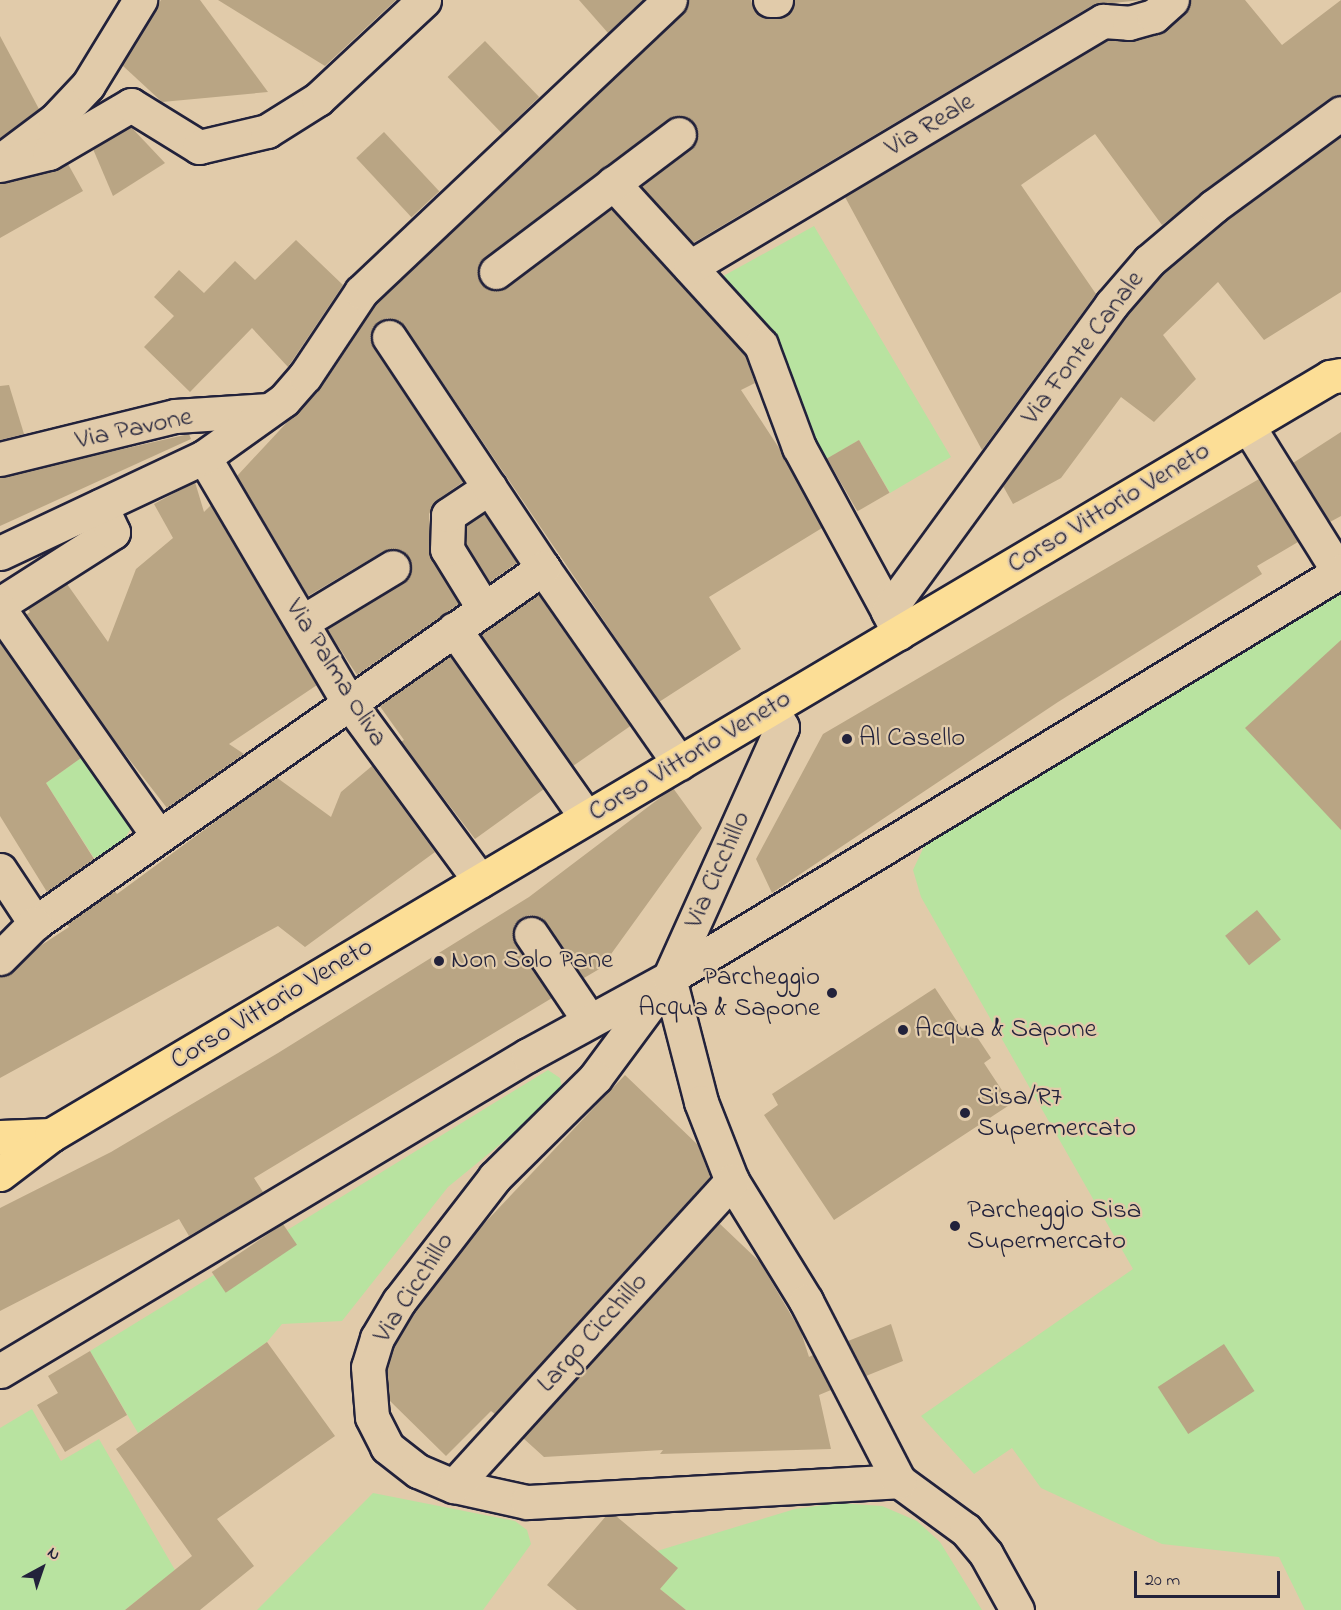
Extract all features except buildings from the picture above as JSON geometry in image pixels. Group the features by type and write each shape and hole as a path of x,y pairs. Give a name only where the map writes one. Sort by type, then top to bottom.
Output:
{"main road":[{"name":"Corso Vittorio Veneto","path":"0,1174 51,1135 771,708 893,622 1248,426 1337,372"},
{"name":"Corso Vittorio Veneto","path":"0,1137 51,1135"}],"street":[{"path":"0,160 55,120 88,85 140,0"},
{"path":"0,165 49,153 131,105 199,147 267,131 318,99 424,0"},
{"path":"0,553 204,458 269,410 305,376 361,292 670,0"},
{"path":"770,0 776,0"},
{"name":"Via Reale","path":"690,267 1099,10 1129,23 1154,16 1172,0"},
{"name":"Via Fonte Canale","path":"893,622 1111,305 1149,261 1214,206 1341,113"},
{"path":"496,272 679,134"},
{"path":"613,183 761,345 799,447 893,622"},
{"path":"389,336 543,568 679,763"},
{"name":"Via Pavone","path":"0,459 175,416 269,410"},
{"path":"0,1371 589,1020 669,978 1340,571 1248,426"},
{"name":"Via Palma Oliva","path":"204,458 348,701 480,880"},
{"path":"484,609 447,549 448,515 490,487"},
{"path":"0,604 113,531 101,506"},
{"path":"302,622 393,567"},
{"path":"0,958 35,923 348,701 543,568"},
{"path":"0,610 158,836"},
{"path":"454,629 586,817"},
{"name":"Via Cicchillo","path":"771,708 782,727 669,978 595,1078 462,1216 423,1266 377,1338 368,1381 370,1408 380,1436 413,1468 454,1486 527,1502 557,1503 899,1481"},
{"path":"0,870 35,923"},
{"path":"531,934 589,1020"},
{"path":"669,978 701,1102 732,1181 806,1301 899,1481 966,1530 986,1554 1017,1610"},
{"name":"Largo Cicchillo","path":"454,1486 732,1181"}],"green space":[{"path":"814,226 951,457 890,493 859,440 815,466 716,280"},
{"path":"1341,571 1341,1610 1305,1610 1279,1557 1162,1544 1041,1488 1012,1448 974,1474 921,1416 1133,1269 921,897 913,870 928,838"},
{"path":"89,752 133,825 121,845 94,858 46,783"},
{"path":"548,1070 560,1078 563,1093 448,1187 342,1321 282,1324 267,1342 138,1433 90,1351"},
{"path":"32,1409 61,1461 99,1439 175,1570 125,1610 0,1610 0,1428"},
{"path":"373,1493 515,1521 527,1530 531,1544 483,1610 257,1610"},
{"path":"838,1503 882,1506 917,1521 940,1542 982,1610 686,1610 660,1589 677,1568 657,1551 795,1509"}],"place":[{"name":"Al Casello","path":"847,739"},
{"name":"Non Solo Pane","path":"439,961"},
{"name":"Parcheggio Acqua & Sapone","path":"832,993"},
{"name":"Acqua & Sapone","path":"903,1030"},
{"name":"Sisa/R7 Supermercato","path":"965,1113"},
{"name":"Parcheggio Sisa Supermercato","path":"955,1226"}]}
